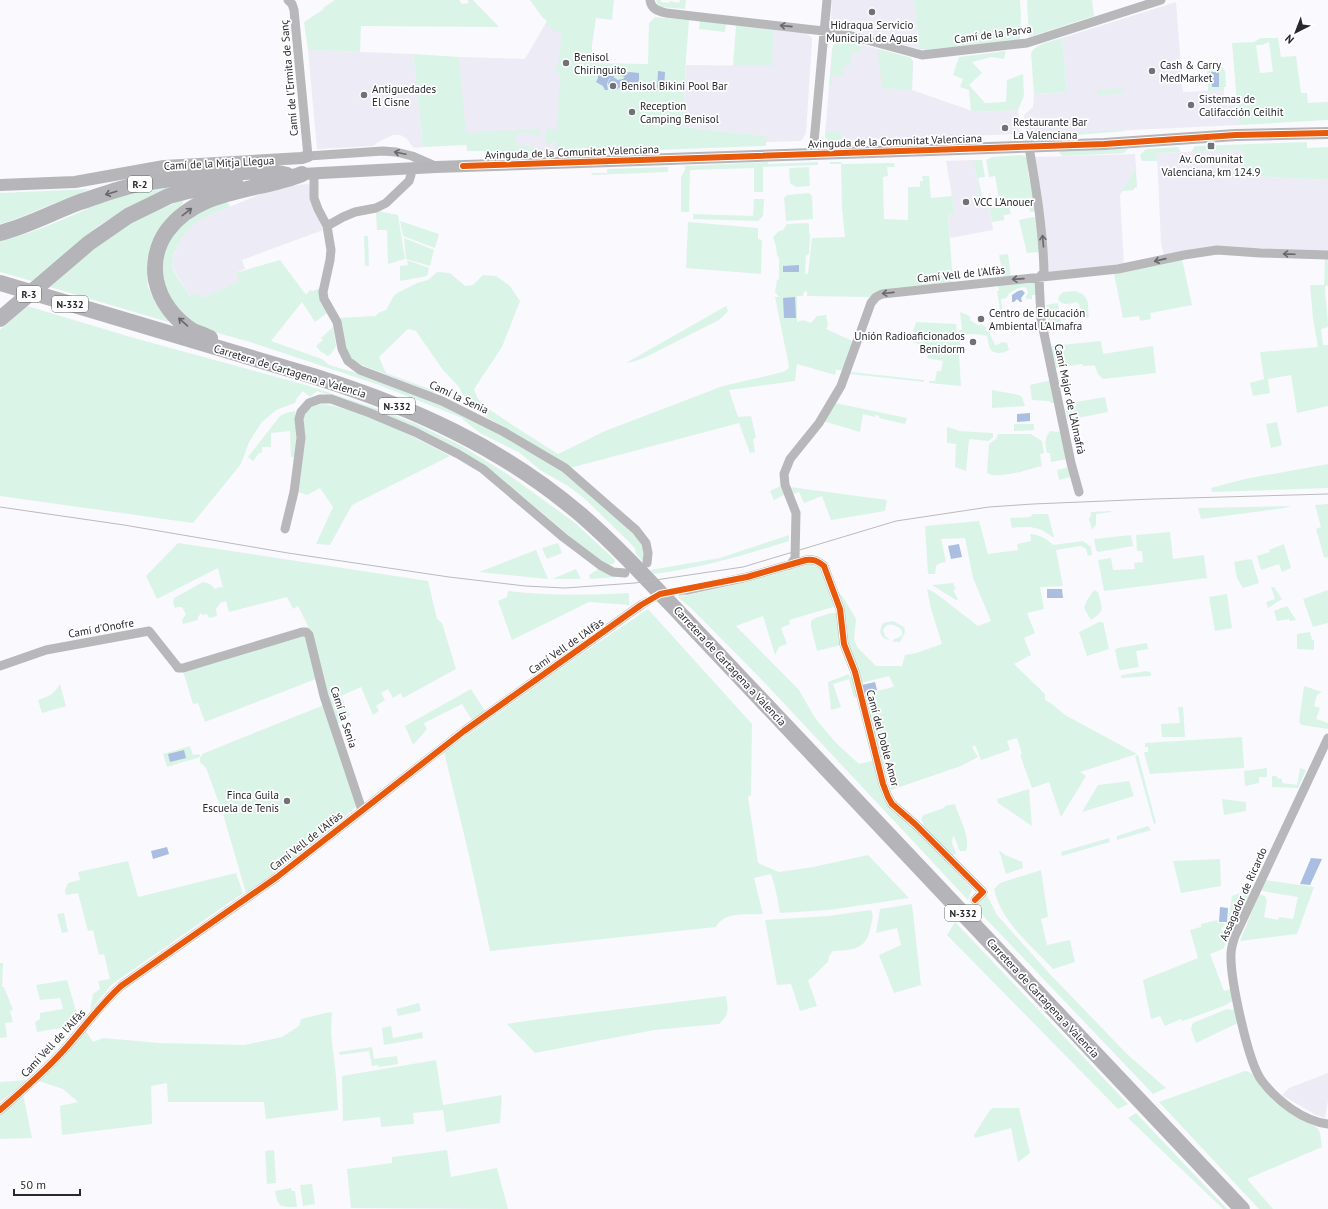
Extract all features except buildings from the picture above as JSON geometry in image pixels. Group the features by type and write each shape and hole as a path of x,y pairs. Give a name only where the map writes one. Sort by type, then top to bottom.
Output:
{"highway":[{"name":"R-2","path":"0,233 30,223 80,202 137,185 167,179 260,171 301,174"},
{"name":"R-3","path":"2,317 53,272 107,229 155,202 184,192 241,181 301,174"},
{"path":"301,174 219,196 193,207 186,212 168,229 159,246 155,274 157,284 166,305 182,322 193,330 211,338 316,370 342,381 362,392"},
{"name":"Carretera de Cartagena a Valencia","path":"0,283 362,392 432,420 496,454 561,499 621,552 1242,1209"},
{"path":"0,292 72,313 140,325"}],"main road":[{"name":"Avinguda de la Comunitat Valenciana","path":"301,174 436,167 1104,144 1236,135 1328,134"},
{"name":"Camí de la Mitja Llegua","path":"0,185 75,182 164,166 302,158 308,156"}],"street":[{"name":"Camí de l'Ermita de Sanç","path":"288,0 292,4 294,10 308,156"},
{"name":"Camí de la Parva","path":"650,0 656,10 841,33 922,56 1027,43 1161,0"},
{"path":"813,153 827,0"},
{"name":"Camí Major de L'Almafrà","path":"1029,146 1040,215 1043,246 1044,272 1039,278 1041,319 1071,463 1079,492"},
{"name":"Camí de la Mitja Llegua","path":"308,156 383,151 396,152 412,156 436,167"},
{"path":"326,226 343,216 376,208 386,203 409,181 411,175 410,168"},
{"name":"Camí la Senia","path":"301,174 314,198 326,226 331,250 323,292 324,299 336,322 342,349 348,361 360,370 442,401 504,432 565,468 636,530 646,543 648,553 647,563"},
{"name":"Camí Vell de l'Alfàs","path":"790,565 794,558 795,551 796,513 785,485 784,474 788,463 819,423 841,386 871,303 876,297 882,294 929,290 994,281 1039,278 1118,269 1185,254 1218,250 1328,255"},
{"path":"285,529 295,485 301,438 301,412 309,403 320,399 330,399 370,413 415,432 458,454 483,469 563,537 600,565 613,572 625,573"},
{"path":"795,551 799,557 806,560"},
{"name":"Camí del Doble Amor","path":"806,560 812,559 824,566 840,609 844,644 855,672 883,784 888,797 892,804 982,892 975,900"},
{"path":"687,590 747,577 806,560"},
{"name":"Camí Vell de l'Alfàs","path":"0,1110 33,1082 63,1051 108,998 121,986 277,877 328,839 362,810 464,731 641,604"},
{"name":"Camí d'Onofre","path":"0,666 46,650 149,632 178,668 183,668 306,632"},
{"name":"Camí la Senia","path":"306,632 309,635 324,696 362,810"},
{"name":"Assagador de Ricardo","path":"1328,738 1235,936 1231,952 1232,970 1242,1021 1253,1064 1262,1081 1276,1096 1292,1109 1307,1118 1328,1124"}],"shaded area":[{"path":"832,0 914,0 919,49 836,26 833,24 831,19"},
{"path":"1176,2 1183,92 1224,90 1224,104 1237,104 1239,125 1026,135 1024,115 1033,107 1034,94 1067,92 1062,38"},
{"path":"547,21 563,30 557,151 467,151 459,57 525,59"},
{"path":"774,30 806,33 812,38 806,133 802,140 766,142 766,136 683,127 686,65 771,66"},
{"path":"842,39 911,58 913,62 912,90 975,112 1018,110 1021,134 829,141 825,135 832,49 835,43"},
{"name":"Antiguedades El Cisne","path":"308,50 413,54 423,147 414,148 406,138 400,135 393,135 373,146 317,149"},
{"path":"1242,150 1245,176 1328,180 1328,251 1164,256 1161,243 1157,153"},
{"path":"1135,154 1135,169 1120,195 1124,265 1048,273 1034,157"},
{"name":"VCC L'Anouer","path":"974,160 981,209 989,207 993,230 950,238 948,215 955,214 946,161"},
{"path":"309,184 314,209 323,230 242,260 245,269 235,273 240,281 203,298 191,297 178,277 172,261 178,244 185,232 194,223 268,191 285,186"},
{"path":"1328,1073 1328,1100 1325,1118 1316,1115 1282,1095 1289,1088"}],"green space":[{"path":"335,0 459,0 462,4 469,3 467,0 473,0 499,27 361,26 360,52 308,50 304,22"},
{"path":"530,0 614,0 612,20 596,18 592,45 592,63 648,64 649,23 655,17 689,20 683,127 766,136 766,146 600,152 557,151 556,141 548,146 545,140 546,129 557,129 560,73 555,73 562,35 545,25 547,21 542,17"},
{"path":"656,0 661,0 661,2 669,3 669,1 679,3 680,0 686,0 685,9 661,7 658,5"},
{"path":"914,0 1020,0 1020,40 926,50 919,49"},
{"path":"1027,0 1092,0 1094,16 1029,37"},
{"path":"700,21 726,24 725,32 699,29"},
{"path":"736,25 774,30 772,66 733,66"},
{"path":"1062,38 1067,92 1034,94 1031,53 1037,47 1049,41"},
{"path":"1261,38 1278,38 1281,57 1296,56 1301,93 1307,93 1308,103 1328,102 1328,120 1239,125 1232,43 1254,42","holes":["1269,42 1273,72 1260,73 1256,45 1262,45"]},
{"path":"842,39 860,44 860,52 850,53 851,66 843,66 844,75 831,76 832,85 829,85 833,46"},
{"path":"879,49 911,58 913,62 912,90 882,88"},
{"path":"1006,51 1004,59 991,57 972,62 982,73 969,85 985,103 1006,102 1007,80 1023,74 1024,96 1018,110 971,111 969,90 960,87 963,79 953,75 959,57"},
{"path":"413,54 459,57 466,133 540,129 540,138 525,132 515,135 515,140 517,145 535,147 543,151 467,151 467,145 423,147"},
{"path":"1223,67 1223,70 1225,70 1226,87 1224,87 1224,90 1208,91 1207,68"},
{"path":"1124,88 1124,91 1120,94 1097,95 1097,90"},
{"path":"841,131 841,141 829,141 825,137 825,132"},
{"path":"1126,131 1065,136 1065,132"},
{"path":"1307,142 1307,148 1328,147 1328,180 1245,176 1242,150 1191,152 1195,146"},
{"path":"1178,147 1181,152 1157,153 1157,161 1142,161 1140,155 1146,149"},
{"path":"1128,149 1124,153 1063,156 1059,153 1060,151"},
{"path":"1135,154 1137,187 1134,188 1134,190 1122,191 1135,169"},
{"path":"1025,156 1028,160 1028,173 1036,211 1030,212 1028,202 1009,206 1011,214 1004,215 1004,220 992,222 989,207 1004,204 1002,198 999,199 995,176 989,177 986,160 992,157"},
{"path":"974,160 982,160 985,177 978,178 985,208 981,209"},
{"path":"768,162 768,164 818,162 818,165 763,167 763,192 754,192 754,168 690,170 689,212 681,212 681,177 685,170 685,166"},
{"path":"830,162 841,162 842,164 894,163 895,167 887,167 888,176 883,177 884,219 908,220 908,187 920,187 920,181 923,181 922,176 929,176 931,198 952,196 955,214 948,215 953,283 874,293 870,297 807,296 807,291 804,292 803,296 797,296 797,322 803,320 811,323 817,316 826,315 828,325 826,329 855,342 844,370 836,370 835,375 797,364 795,381 729,390 738,417 751,416 756,438 753,439 755,452 750,453 739,423 570,468 469,406 459,387 443,370 416,331 408,329 379,357 386,373 435,391 434,393 354,362 345,348 338,318 376,316 378,313 386,310 397,293 417,283 428,280 437,272 450,273 465,286 473,285 483,275 496,276 510,286 520,301 502,347 474,389 477,397 483,405 558,454 605,431 723,386 783,372 788,369 789,366 775,297 779,297 775,292 777,280 779,279 779,258 773,237 779,231 783,230 787,224 809,224 809,254 806,256 805,274 808,274 812,238 845,237 842,209 841,164 830,164"},
{"path":"668,167 668,172 592,175 591,173 607,173 607,169"},
{"path":"809,167 810,186 796,187 790,183 789,168"},
{"path":"152,187 178,187 144,199 101,224 32,281 0,272 0,241 45,227 119,196"},
{"path":"89,189 72,197 0,224 0,193"},
{"path":"809,193 812,196 813,219 786,221 784,198 787,195"},
{"path":"226,199 230,207 205,217 192,226 182,238 174,254 172,263 173,268 191,297 196,293 203,298 239,281 235,273 280,260 306,295 310,290 313,291 320,288 320,302 327,313 315,322 302,302 271,341 322,359 329,365 377,379 435,402 506,436 564,471 640,540 644,549 643,562 636,554 635,548 585,499 568,486 540,470 520,453 480,433 460,417 379,385 250,342 200,328 175,309 163,287 160,267 168,238 180,222"},
{"path":"754,199 764,199 763,216 758,221 693,219 693,214 753,216"},
{"path":"183,200 183,203 152,241 147,260 148,287 157,304 168,319 168,322 50,287 104,239 142,216"},
{"path":"378,211 398,215 405,259 388,264 387,230 377,230 376,214"},
{"path":"1033,217 1037,218 1040,252 1027,253 1019,220"},
{"path":"400,221 439,234 435,248 403,236"},
{"path":"688,222 758,228 758,239 762,240 761,274 686,268"},
{"path":"364,236 368,236 369,266 365,266"},
{"path":"404,238 434,250 430,266 406,259"},
{"path":"1008,254 1011,278 1004,279 999,255"},
{"path":"1182,259 1192,305 1150,313 1151,319 1140,321 1139,316 1123,318 1114,274"},
{"path":"1325,259 1328,259 1328,286 1325,286 1328,327 1321,329 1323,345 1328,345 1328,406 1297,413 1291,375 1268,379 1270,393 1253,396 1250,383 1264,379 1260,352 1318,347 1313,318 1310,285 1324,285"},
{"path":"407,260 429,268 427,276 400,281 400,266 408,265"},
{"path":"1033,281 1035,283 1036,295 1032,295 1032,299 1027,299 1025,297 1028,293 1027,289 1024,287 1019,288 1009,294 1006,298 1001,299 1003,316 1001,316 997,291 999,291 998,284"},
{"path":"1075,291 1084,295 1086,298 1089,317 1087,318 1082,316 1079,304 1076,302 1064,304 1058,300 1059,296 1063,292"},
{"path":"1058,303 1061,324 1049,326 1046,305"},
{"path":"27,306 134,338 306,385 381,410 414,423 460,445 509,475 574,522 614,559 615,562 607,565 592,555 495,473 475,460 342,399 317,391 310,397 303,391 295,403 276,410 262,422 249,442 241,464 193,523 0,496 0,330"},
{"path":"726,306 728,311 719,320 644,358 626,363"},
{"path":"960,312 970,316 970,320 979,326 981,323 987,329 985,330 989,332 995,345 1002,342 1007,343 1009,350 1003,353 995,353 990,348 987,336 969,334 963,336 960,342 962,354 959,356 961,386 929,383 929,381 935,381 937,371 941,371 943,361 927,358 930,348 910,341 916,322 956,324 957,333 962,329"},
{"path":"333,327 336,346 328,356 320,351 316,346 323,340 321,338"},
{"path":"1101,341 1103,354 1153,346 1156,373 1103,379 1098,374 1095,366 1083,366 1082,364 1056,368 1051,346"},
{"path":"851,372 924,380 924,382 850,374"},
{"path":"1052,380 1056,403 1032,400 1030,385"},
{"path":"992,390 1019,395 1022,397 1025,406 992,408"},
{"path":"1105,397 1108,412 1068,420 1065,408 1076,406 1076,402"},
{"path":"835,403 907,418 905,424 879,418 879,416 876,415 875,417 863,414 860,432 823,421"},
{"path":"324,404 373,418 405,432 450,456 352,505 330,545 316,544 333,507 320,488 307,495 296,491 304,415 312,407"},
{"path":"295,411 297,421 296,457 291,457 290,431 271,433 271,447 262,447 262,453 259,453 253,461 248,457 280,416"},
{"path":"1277,422 1282,445 1271,448 1266,424"},
{"path":"1014,424 1034,424 1034,430 1014,431"},
{"path":"947,427 958,431 993,433 993,437 989,441 969,439 966,471 955,467 956,444 947,443"},
{"path":"1050,431 1061,432 1068,459 1051,462 1050,453 1047,453 1045,444"},
{"path":"998,434 1031,434 1042,441 1044,453 1040,454 1042,466 1006,475 992,475 987,473 989,444 996,439"},
{"path":"1328,464 1328,488 1212,492 1211,488 1245,479"},
{"path":"1070,467 1071,477 1059,480 1057,470"},
{"path":"780,486 784,495 774,500 770,491"},
{"path":"790,487 887,500 885,511 831,520 822,496 804,503 799,492 793,494"},
{"path":"1328,504 1328,558 1324,557 1316,529 1321,527 1315,505"},
{"path":"1291,506 1201,519 1198,508"},
{"path":"1111,511 1096,514 1096,525 1092,530 1089,519 1091,512"},
{"path":"1033,514 1048,514 1054,537 1034,528 1012,528 1010,518 1030,517"},
{"path":"979,521 988,554 1018,550 1017,544 1031,541 1030,534 1043,537 1053,545 1083,541 1091,547 1092,555 1088,556 1086,549 1081,546 1056,550 1063,586 1040,587 1044,609 1027,613 1035,633 1024,638 1031,655 1014,664 1045,694 1045,700 1065,715 1137,754 1080,772 1086,776 1061,817 1049,782 1032,788 1020,755 1022,754 1017,738 1007,741 1010,750 981,760 975,745 972,747 978,757 961,766 891,790 863,694 894,686 889,676 861,683 847,644 846,619 839,593 856,619 854,639 857,647 876,666 902,666 905,655 916,653 942,644 931,609 927,589 934,592 978,626 991,621 973,578 965,538 941,539 946,562 940,563 936,566 935,574 928,574 925,526"},
{"path":"1170,532 1173,559 1204,555 1207,578 1104,591 1098,560 1111,558 1113,570 1135,569 1134,563 1143,562 1142,551 1137,551 1136,535"},
{"path":"789,535 789,541 722,560 654,574 650,570 720,558"},
{"path":"1131,535 1133,546 1098,552 1096,550 1094,539"},
{"path":"178,543 428,581 437,619 442,623 456,669 403,698 401,693 393,698 388,689 381,693 385,700 376,706 379,711 373,715 361,687 341,696 350,715 336,725 311,632 298,606 293,609 287,597 229,612 226,601 220,603 216,609 217,616 209,618 207,614 203,615 201,613 198,620 183,624 182,620 186,614 182,607 175,608 173,603 174,598 203,582 210,584 215,589 220,587 223,588 218,568 157,599 146,576"},
{"path":"558,543 562,553 547,559 542,548"},
{"path":"1284,544 1291,568 1282,572 1279,564 1261,570 1257,556 1270,552 1269,550"},
{"path":"536,550 548,579 479,572"},
{"path":"1250,559 1252,560 1259,583 1243,588 1237,578 1234,562"},
{"path":"808,564 814,564 821,567 834,606 833,607 789,620 790,624 781,628 787,644 779,647 775,655 763,616 736,626 799,690 815,718 836,743 859,764 875,760 883,791 972,889 968,900 763,681 691,608 678,597 725,587"},
{"path":"600,568 617,577 590,579 589,575"},
{"path":"576,569 581,579 552,579"},
{"path":"953,583 956,589 953,590 958,599 956,600 932,585"},
{"path":"1271,587 1274,587 1282,599 1268,608 1266,602 1275,599"},
{"path":"1094,590 1098,592 1102,609 1099,614 1091,620 1084,608 1087,600"},
{"path":"1328,590 1328,623 1313,627 1303,599"},
{"path":"508,591 568,595 629,593 629,605 589,602 512,640 498,601 507,597"},
{"path":"1227,594 1232,628 1215,631 1209,597"},
{"path":"1287,606 1296,620 1290,621 1289,619 1277,621 1274,611"},
{"path":"648,609 752,724 751,795 748,797 758,863 779,872 813,867 868,855 909,898 829,910 780,913 771,874 754,878 763,914 743,914 730,916 724,918 716,927 490,951 444,752 571,661"},
{"path":"831,613 837,613 841,645 817,651 811,621 815,618"},
{"path":"893,621 904,627 905,632 900,642 893,642 894,639 902,635 902,631 896,626 887,625 883,630 885,636 890,640 884,638 880,632 883,623"},
{"path":"1099,622 1103,622 1109,649 1087,656 1079,632"},
{"path":"1310,632 1312,640 1314,640 1314,650 1297,649 1297,634"},
{"path":"305,635 316,679 205,722 198,703 193,704 183,671"},
{"path":"1147,643 1148,649 1136,651 1139,667 1119,669 1115,650 1118,648"},
{"path":"1147,671 1151,673 1151,676 1121,678 1122,675"},
{"path":"849,674 850,677 854,676 859,696 854,698 849,679 833,684 841,707 831,710 828,682"},
{"path":"60,684 66,706 42,713 38,700 51,695"},
{"path":"1304,686 1322,692 1317,695 1314,706 1320,708 1316,719 1328,723 1328,729 1302,725 1299,722"},
{"path":"471,689 485,711 472,720 462,704 424,723 427,729 413,745 405,726"},
{"name":"Finca Guila Escuela de Tenis","path":"324,705 357,806 310,847 246,893 223,814 206,768 200,762 200,757 167,767 163,754 190,746 193,755 199,754 201,757 202,754"},
{"path":"1178,707 1183,707 1185,737 1162,737 1161,724 1180,723"},
{"path":"1242,737 1244,768 1150,774 1144,752 1148,752 1148,747 1145,747 1145,743"},
{"path":"1138,755 1156,823 1154,824 1135,756"},
{"path":"1267,768 1267,777 1259,777 1259,783 1245,786 1244,771"},
{"path":"1300,768 1306,770 1298,788 1272,787 1272,776 1277,776 1277,778 1282,779 1282,783 1297,785"},
{"path":"1129,781 1134,796 1082,812 1098,785"},
{"path":"1029,789 1032,826 998,803 997,799"},
{"path":"1222,799 1246,802 1246,811 1224,815"},
{"path":"955,804 966,833 967,845 966,851 960,851 953,836 952,843 956,853 952,856 925,829 921,818 924,815 944,808 945,806"},
{"path":"1148,826 1151,830 1117,840 1117,836"},
{"path":"1109,838 1110,842 1062,856 1061,852"},
{"path":"999,850 1005,855 1022,862 1023,868 1006,874"},
{"path":"1220,859 1221,886 1181,893 1173,861"},
{"path":"128,861 138,897 236,873 243,893 111,985 90,1011 93,994 100,989 98,981 110,979 104,954 99,955 93,930 88,931 78,893 66,895 65,890 68,883 80,880 78,872"},
{"path":"1041,870 1048,917 1041,919 1047,945 1070,940 1075,962 1053,969 1010,922 1003,912 994,889 1000,883"},
{"path":"1265,880 1314,887 1297,934 1240,941 1259,894 1265,896 1267,901 1264,917 1278,920 1279,917 1293,919 1298,897 1261,890"},
{"path":"1253,889 1238,922 1223,949 1210,954 1224,991 1232,989 1234,1000 1226,1005 1183,1021 1181,1019 1165,1026 1160,1016 1151,1019 1143,980 1198,958 1190,930 1201,927 1201,924 1217,920 1218,923 1224,923 1225,925 1221,929 1225,933 1231,926 1228,923 1232,896"},
{"path":"987,895 997,915 1048,972 1127,1054 1166,1088 1153,1094 988,921 974,905"},
{"path":"912,904 921,985 894,993 879,955 901,945 897,928 876,933 880,909"},
{"path":"871,910 872,919 869,933 863,944 853,949 833,951 829,956 828,962 808,980 817,1006 800,1011 791,984 777,985 765,920 828,916"},
{"path":"64,913 68,932 62,933 57,914"},
{"path":"955,922 1128,1104 1118,1109 947,935"},
{"path":"0,963 3,963 2,987 4,987 13,1010 10,1011 13,1022 5,1023 7,1037 0,1038"},
{"path":"67,980 79,1021 76,1025 37,1032 35,1022 40,1019 40,1013 63,1009 60,998 40,1000 36,985"},
{"path":"726,996 727,1014 719,1024 654,1030 535,1053 507,1024 540,1019"},
{"path":"419,1003 421,1011 398,1016 396,1009"},
{"path":"1227,1009 1235,1010 1238,1023 1196,1043 1191,1029 1193,1023"},
{"path":"330,1012 332,1013 331,1033 338,1110 266,1119 264,1102 168,1102 167,1083 151,1086 152,1124 62,1135 60,1106 78,1102 63,1089 39,1081 85,1030 93,1042 103,1038 159,1043 244,1045 282,1037 299,1026 301,1019"},
{"path":"391,1026 393,1038 422,1032 423,1038 384,1045 382,1028"},
{"path":"372,1047 374,1059 397,1056 398,1064 379,1067 378,1065 372,1066 369,1051 340,1055 339,1052"},
{"path":"436,1060 443,1105 502,1095 500,1123 446,1132 443,1110 413,1113 414,1124 381,1127 380,1117 343,1121 342,1076"},
{"path":"1245,1071 1254,1076 1267,1095 1276,1103 1297,1117 1315,1126 1320,1135 1322,1147 1247,1179 1273,1209 1259,1209 1159,1102"},
{"path":"28,1080 0,1102 0,1082"},
{"path":"23,1094 32,1138 0,1139 0,1114"},
{"path":"993,1108 1019,1108 1030,1153 1018,1162 1011,1128 975,1138 974,1135 990,1110"},
{"path":"1136,1113 1227,1209 1223,1209 1128,1118"},
{"path":"274,1150 276,1183 267,1184 265,1151"},
{"path":"447,1150 451,1177 497,1168 508,1209 351,1208 347,1169 392,1163 392,1157"},
{"path":"312,1184 315,1204 303,1206 300,1185"},
{"path":"291,1188 292,1191 295,1191 297,1207 287,1207 279,1204 275,1191"}],"water":[{"path":"601,71 628,72 625,77 617,75 609,79 607,84 608,90 605,90 603,86 596,82 598,74"},
{"path":"658,71 665,72 664,90 657,89"},
{"path":"629,72 639,73 637,88 631,90 625,85 613,91 609,88 608,82 611,78 613,77 618,80 623,79"},
{"path":"1211,72 1219,72 1219,87 1212,87"},
{"path":"799,265 799,272 783,272 783,266"},
{"path":"1022,290 1025,293 1021,298 1022,302 1017,299 1012,302 1012,295"},
{"path":"795,297 796,318 784,318 783,298"},
{"path":"1030,413 1030,421 1017,422 1017,414"},
{"path":"959,544 962,557 951,559 948,546"},
{"path":"1047,589 1062,589 1063,598 1047,598"},
{"path":"875,682 877,690 864,693 862,685"},
{"path":"184,750 186,758 170,762 168,754"},
{"path":"167,847 169,854 153,859 151,851"},
{"path":"1311,858 1322,859 1310,885 1300,884"},
{"path":"1220,907 1228,908 1227,922 1219,922"}],"tunnel":[{"path":"641,605 660,594 687,590"}],"tram line":[{"path":"0,507 124,525 288,553 449,577 525,586 565,588 635,583 743,567 896,521 989,507 1153,499 1328,494"}],"cycle path":[{"path":"463,166 1104,144 1236,135 1328,133"},
{"path":"0,1110 56,1059 105,1002 121,986 277,877 464,731 641,605 660,594 747,577 806,560 816,561 824,566 840,609 844,644 855,672 883,784 888,797 892,804 915,824 983,892 975,900"}],"place":[{"name":"Hidraqua Servicio Municipal de Aguas","path":"872,12"},
{"name":"Benisol Chiringuito","path":"566,63"},
{"name":"Cash & Carry MedMarket","path":"1152,71"},
{"name":"Benisol Bikini Pool Bar","path":"613,86"},
{"name":"Antiguedades El Cisne","path":"364,95"},
{"name":"Sistemas de Califacción Ceilhit","path":"1191,105"},
{"name":"Reception Camping Benisol","path":"632,112"},
{"name":"Restaurante Bar La Valenciana","path":"1005,128"},
{"name":"Av. Comunitat Valenciana, km 124.9","path":"1211,146"},
{"name":"VCC L'Anouer","path":"966,202"},
{"name":"Centro de Educación Ambiental L'Almafra","path":"981,319"},
{"name":"Unión Radioaficionados Benidorm","path":"973,342"},
{"name":"Finca Guila Escuela de Tenis","path":"287,801"}]}
